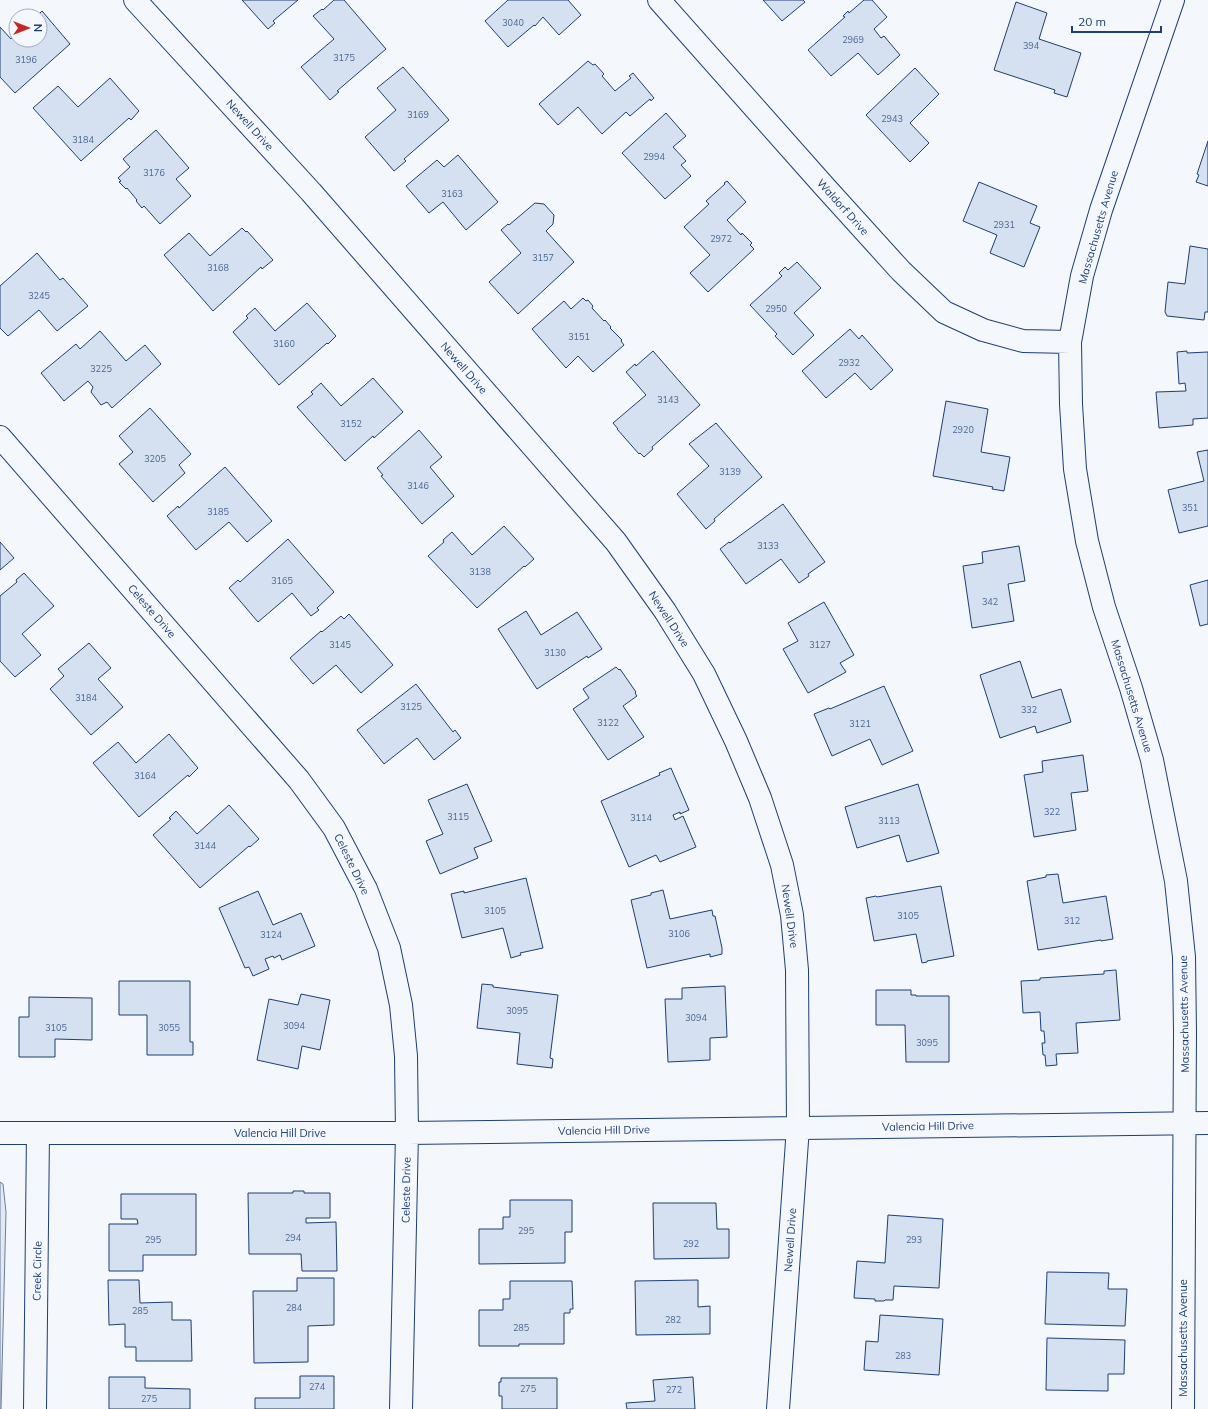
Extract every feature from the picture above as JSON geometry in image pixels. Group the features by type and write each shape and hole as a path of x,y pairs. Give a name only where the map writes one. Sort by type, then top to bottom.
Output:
{"street":[{"name":"Newell Drive","path":"135,0 311,192 616,542 665,611 704,674 736,741 760,798 782,865 792,915 797,970 798,1127 778,1409"},
{"name":"Waldorf Drive","path":"659,0 896,265 944,312 983,330 1023,341 1070,342"},
{"name":"Massachusetts Avenue","path":"1173,0 1101,210 1082,276 1070,342 1071,404 1075,469 1087,541 1104,607 1131,688 1152,760 1176,881 1184,957 1185,1122 1183,1409"},
{"name":"Celeste Drive","path":"0,437 299,780 334,828 366,889 389,948 401,1005 406,1056 407,1133 401,1409"},
{"name":"Valencia Hill Drive","path":"0,1133 407,1133 1185,1122 1208,1123"},
{"name":"Creek Circle","path":"35,1409 38,1133"}],"shaded area":[{"path":"0,1182 3,1184 6,1212 1,1409 0,1409"}],"building":[{"path":"242,0 298,0 273,21 275,23 268,29"},
{"path":"334,0 344,0 386,49 337,91 339,92 330,100 301,67 334,39 313,16 322,9 323,10"},
{"path":"508,0 568,0 581,15 559,35 543,17 535,26 534,25 508,47 485,21"},
{"path":"763,0 803,0 805,2 782,21"},
{"path":"864,0 872,0 887,17 874,29 881,38 884,36 900,55 878,75 858,53 831,76 808,50 845,17 843,16 848,11 849,13"},
{"path":"1016,2 1047,13 1039,39 1081,53 1067,97 1054,93 1055,90 994,70"},
{"path":"48,18 70,44 15,93 0,77 0,27 8,36 8,48 48,48"},
{"path":"588,61 593,65 595,64 604,74 602,76 615,91 631,78 629,76 633,73 654,98 651,101 650,99 630,116 626,112 602,134 578,107 558,125 539,104"},
{"path":"403,67 449,120 404,159 406,161 394,171 365,137 396,110 377,88"},
{"path":"915,68 939,94 910,123 929,143 910,162 866,115"},
{"path":"110,78 139,111 131,120 129,118 81,161 33,108 58,86 78,107"},
{"path":"666,113 686,136 673,147 686,161 681,165 691,176 665,199 622,153"},
{"path":"156,130 189,168 176,179 191,196 160,224 144,206 142,208 127,188 126,189 119,182 121,181 118,178 130,167 123,159"},
{"path":"1208,141 1208,186 1196,182 1199,175 1197,174"},
{"path":"458,155 498,202 466,230 443,202 429,213 406,186 437,160 444,167"},
{"path":"727,181 746,202 727,220 741,235 742,233 752,243 750,245 754,249 708,292 690,273 710,255 684,227 709,204 706,201"},
{"path":"979,182 1037,206 1030,223 1040,227 1024,267 990,253 997,235 963,221"},
{"path":"535,203 544,204 554,215 553,224 546,231 574,262 518,314 489,282 521,253 501,230"},
{"path":"242,228 246,232 247,231 273,260 262,269 261,267 213,311 164,255 189,233 210,256"},
{"path":"1190,246 1208,249 1208,312 1205,312 1204,320 1167,316 1165,312 1168,282 1185,284"},
{"path":"37,253 60,280 63,278 88,306 57,331 39,310 8,336 0,328 0,286"},
{"path":"797,262 821,288 794,313 814,335 793,355 775,336 777,334 750,305 782,276 779,273 785,267 788,270"},
{"path":"583,298 586,301 588,300 593,306 592,308 604,321 605,320 611,327 610,328 622,340 621,341 624,345 593,372 578,356 566,368 532,329 564,301 571,309"},
{"path":"307,303 336,336 279,385 233,332 248,318 246,316 255,308 275,331"},
{"path":"850,329 859,339 862,335 893,370 871,390 855,373 826,398 802,371"},
{"path":"100,331 126,361 145,345 161,364 112,408 107,402 101,405 91,392 93,387 88,381 64,401 41,373 76,344 80,349"},
{"path":"653,351 700,405 652,447 653,449 644,457 640,453 639,454 613,423 646,395 626,372 635,364 636,366"},
{"path":"1187,351 1187,353 1208,352 1208,418 1193,419 1193,425 1159,428 1156,392 1186,391 1185,383 1179,384 1177,352"},
{"path":"373,378 403,412 345,461 297,407 313,394 311,392 321,383 341,406"},
{"path":"946,401 988,409 981,452 1010,457 1004,491 992,489 993,487 933,476"},
{"path":"150,408 191,454 179,465 185,473 153,502 119,464 133,452 119,436"},
{"path":"716,423 762,477 714,519 715,521 706,529 677,494 709,466 689,444"},
{"path":"419,430 442,457 430,467 454,496 422,524 381,476 383,475 377,468"},
{"path":"1208,450 1208,526 1179,533 1168,490 1204,481 1197,452"},
{"path":"225,467 272,521 247,542 229,522 196,550 167,516 178,506 179,508"},
{"path":"783,504 825,562 808,574 809,576 799,583 781,559 746,584 720,549"},
{"path":"504,526 534,559 525,567 524,566 477,608 428,556 444,542 443,540 452,532 472,555"},
{"path":"288,539 334,592 317,608 319,610 311,616 292,593 258,622 229,588 238,580 240,582"},
{"path":"0,542 14,558 0,570"},
{"path":"1019,546 1025,581 1008,584 1014,621 972,628 963,566 983,563 982,552"},
{"path":"24,573 54,606 22,634 41,655 15,677 0,661 0,596 17,582 16,580"},
{"path":"1208,580 1208,624 1200,626 1190,585"},
{"path":"824,602 854,655 840,663 846,672 808,693 783,649 798,641 788,623"},
{"path":"526,611 541,635 577,612 602,649 588,658 587,656 537,689 498,629"},
{"path":"349,614 393,665 361,693 336,665 313,684 290,658 341,616 344,619"},
{"path":"89,643 111,668 98,679 123,707 91,735 50,689 64,676 58,669"},
{"path":"1020,661 1032,698 1061,689 1071,722 1037,733 1035,726 1000,738 980,675"},
{"path":"616,667 619,670 620,669 636,692 635,693 637,696 623,706 644,737 608,760 573,709 589,698 583,689"},
{"path":"416,684 453,732 455,730 461,738 434,760 417,738 384,764 357,730"},
{"path":"884,686 913,751 882,765 870,739 832,756 814,714 829,708 830,709"},
{"path":"169,734 198,768 139,817 93,763 118,742 136,763"},
{"path":"1083,755 1088,791 1071,793 1076,830 1034,837 1024,775 1043,772 1042,761"},
{"path":"671,768 689,810 673,815 675,820 683,816 696,847 660,862 656,855 629,867 601,801 660,775 659,773"},
{"path":"467,784 492,841 474,848 478,858 440,874 426,841 443,834 428,800"},
{"path":"918,784 939,853 907,862 899,835 857,848 845,807"},
{"path":"229,805 259,839 200,888 153,835 171,819 169,818 176,811 197,834"},
{"path":"1058,874 1063,903 1106,896 1113,939 1038,950 1027,881 1046,877 1046,875"},
{"path":"526,878 543,948 520,953 521,955 511,958 503,928 462,938 451,894 464,891 464,893"},
{"path":"941,886 954,956 922,963 916,934 874,941 866,898"},
{"path":"663,890 670,919 712,910 713,916 715,916 722,954 710,957 710,954 647,968 631,900"},
{"path":"258,891 273,925 301,913 315,946 282,960 280,955 274,958 273,956 265,959 269,969 253,976 249,967 245,968 219,908"},
{"path":"1116,970 1120,1020 1076,1023 1078,1053 1056,1054 1057,1065 1046,1066 1042,1043 1045,1043 1044,1031 1041,1031 1040,1012 1023,1013 1021,981 1040,980 1040,978 1104,974 1104,971"},
{"path":"119,981 190,981 190,1042 193,1042 193,1055 147,1055 147,1015 119,1015"},
{"path":"482,984 493,985 493,987 558,995 550,1058 553,1059 552,1068 517,1064 520,1033 477,1028"},
{"path":"725,986 727,1037 710,1038 710,1060 668,1062 665,999 682,999 682,988"},
{"path":"876,990 911,990 911,995 916,996 949,996 949,1062 906,1062 905,1025 876,1025"},
{"path":"301,994 330,1000 320,1050 302,1046 298,1069 257,1060 269,999 298,1005"},
{"path":"29,997 92,998 92,1040 55,1039 55,1057 19,1057 19,1017 29,1017"},
{"path":"293,1191 304,1191 304,1193 330,1193 330,1218 306,1218 306,1223 336,1222 337,1271 302,1271 301,1254 249,1254 248,1193 293,1193"},
{"path":"121,1194 196,1194 196,1255 143,1255 143,1271 109,1271 109,1224 138,1224 137,1219 121,1219"},
{"path":"510,1200 572,1200 572,1232 565,1232 565,1263 479,1264 479,1229 503,1229 503,1217 510,1217"},
{"path":"653,1203 716,1203 717,1229 729,1229 729,1258 654,1259"},
{"path":"888,1215 943,1219 939,1288 894,1286 893,1300 875,1301 875,1299 854,1298 857,1261 885,1263"},
{"path":"1047,1272 1109,1273 1108,1289 1127,1289 1125,1326 1045,1324"},
{"path":"297,1278 334,1278 334,1325 308,1326 308,1362 254,1363 253,1291 297,1291"},
{"path":"108,1280 139,1280 140,1303 172,1302 172,1320 191,1320 192,1361 136,1361 136,1347 125,1347 125,1324 109,1325"},
{"path":"698,1280 698,1307 710,1306 710,1334 636,1335 635,1281"},
{"path":"510,1281 572,1281 573,1309 570,1309 570,1313 564,1313 564,1344 479,1346 479,1310 503,1310 503,1299 510,1299"},
{"path":"880,1315 943,1319 939,1375 864,1370 866,1341 878,1342"},
{"path":"1047,1338 1125,1340 1124,1374 1108,1374 1108,1391 1046,1390"},
{"path":"300,1376 334,1376 334,1409 255,1409 255,1398 300,1398"},
{"path":"109,1377 145,1377 145,1388 190,1389 190,1409 109,1409"},
{"path":"693,1377 695,1409 627,1409 626,1403 655,1401 653,1380"},
{"path":"501,1378 557,1378 557,1409 502,1409 502,1396 499,1396 499,1382 501,1382"}]}
